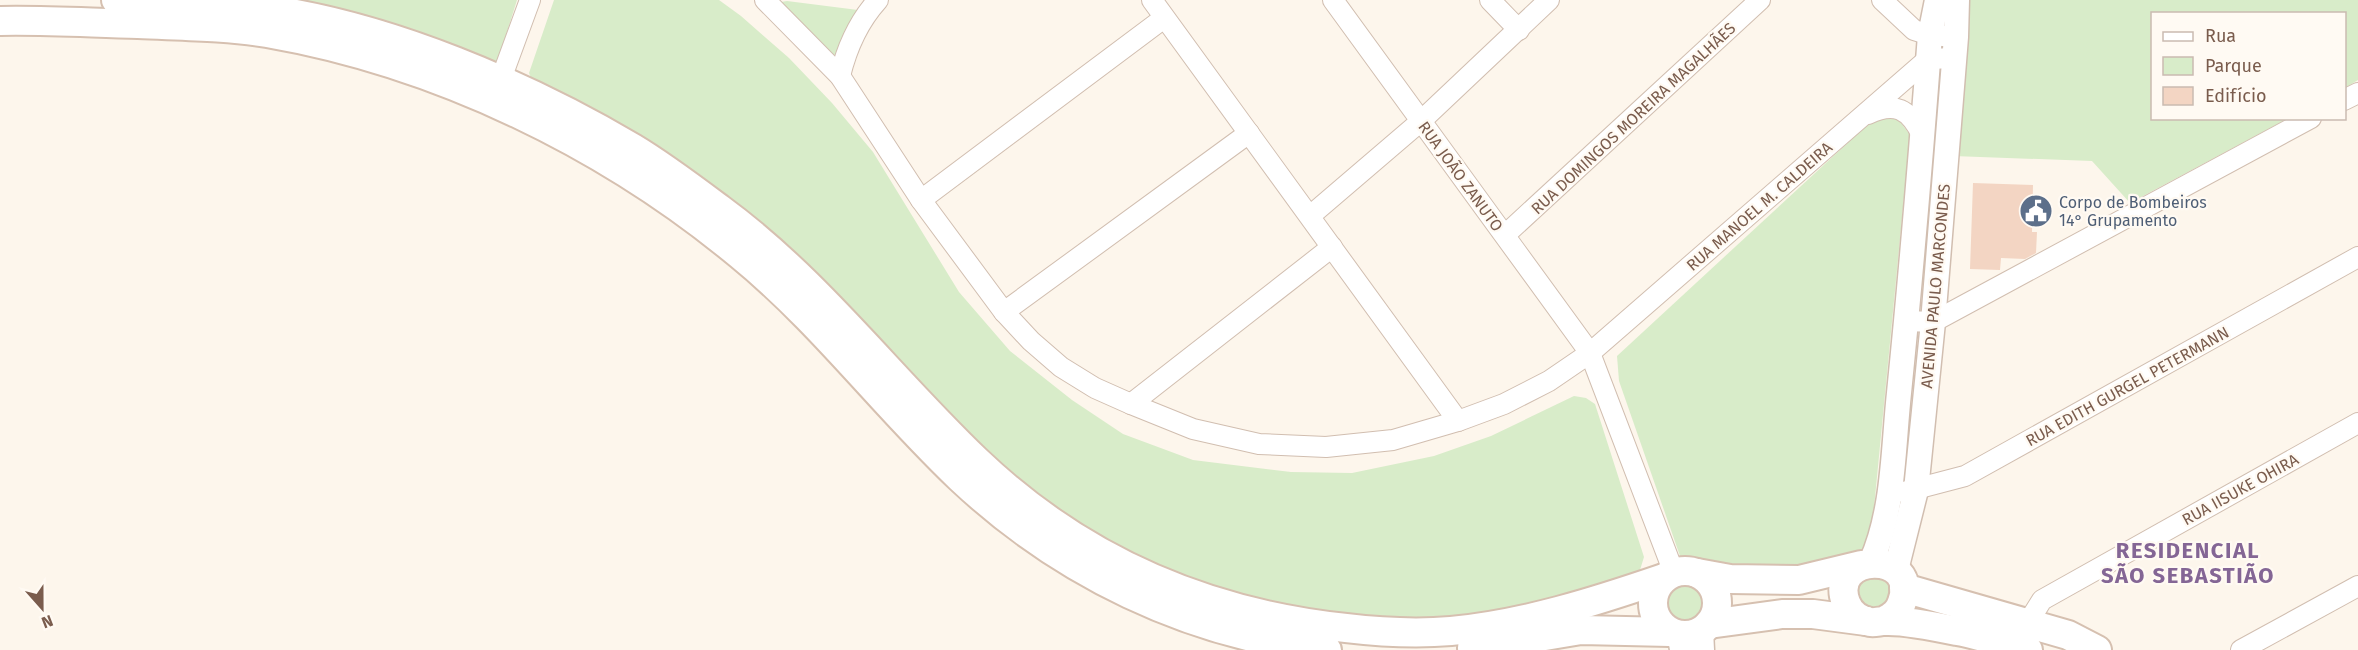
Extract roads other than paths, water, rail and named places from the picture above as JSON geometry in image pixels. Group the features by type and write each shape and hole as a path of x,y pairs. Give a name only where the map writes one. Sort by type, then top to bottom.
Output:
{"main road":[{"path":"0,21 134,6 199,26 253,32 324,45 463,90 497,92 566,112 637,150 721,209 788,265 975,459 1041,516 1090,547 1161,583 1222,605 1271,618 1336,627 1402,632 1450,631 1572,609 1678,575 1730,579 1800,580 1883,571"},
{"path":"497,92 555,133 624,170 707,228 742,256 821,332 958,476 1027,535 1115,588 1186,619 1266,641 1327,650"},
{"path":"1883,571 1900,608 1893,616 1875,621 1856,617 1849,609 1844,590 1853,571 1883,571 2025,641"},
{"path":"1678,575 1713,586 1716,596 1715,616 1691,637 1661,625 1652,607 1657,587 1678,575"},
{"path":"1458,650 1581,630 1691,637 1782,614 1814,614 2025,641 2068,635 2097,650"}],"street":[{"path":"497,92 530,0"},
{"name":"RUA MANOEL M. CALDEIRA","path":"765,0 840,75 921,200 1004,312 1031,341 1061,367 1095,388 1193,429 1258,444 1337,446 1393,440 1458,421 1504,404 1548,381 1590,353 1863,116 1929,47"},
{"path":"840,75 853,36 863,18 878,0"},
{"path":"1152,0 1458,421"},
{"name":"RUA JOÃO ZANUTO","path":"1333,0 1590,353 1678,575"},
{"path":"1490,0 1519,30"},
{"path":"1310,216 1421,122 1549,0"},
{"name":"RUA DOMINGOS MOREIRA MAGALHÃES","path":"1505,235 1760,0"},
{"path":"1882,0 1929,47 1955,48"},
{"name":"AVENIDA PAULO MARCONDES","path":"1883,571 1882,539 1907,321 1929,47 1937,0"},
{"name":"AVENIDA PAULO MARCONDES","path":"1883,571 1916,490 1933,322 1957,0"},
{"path":"921,200 1164,18"},
{"path":"1863,116 1881,108 1892,107 1906,112 1914,120 1922,135"},
{"path":"1907,321 1933,322 2307,120"},
{"path":"1004,312 1249,133"},
{"path":"1131,404 1332,247"},
{"name":"RUA EDITH GURGEL PETERMANN","path":"1888,495 1916,490 1965,476 2358,257"},
{"name":"RUA IISUKE OHIRA","path":"2025,641 2042,600 2358,423"},
{"path":"2241,650 2358,586"}],"place":[{"name":"Corpo de Bombeiros 14° Grupamento","path":"2036,211"}],"district":[{"name":"RESIDENCIAL SÃO SEBASTIÃO","path":"2188,562"}]}
